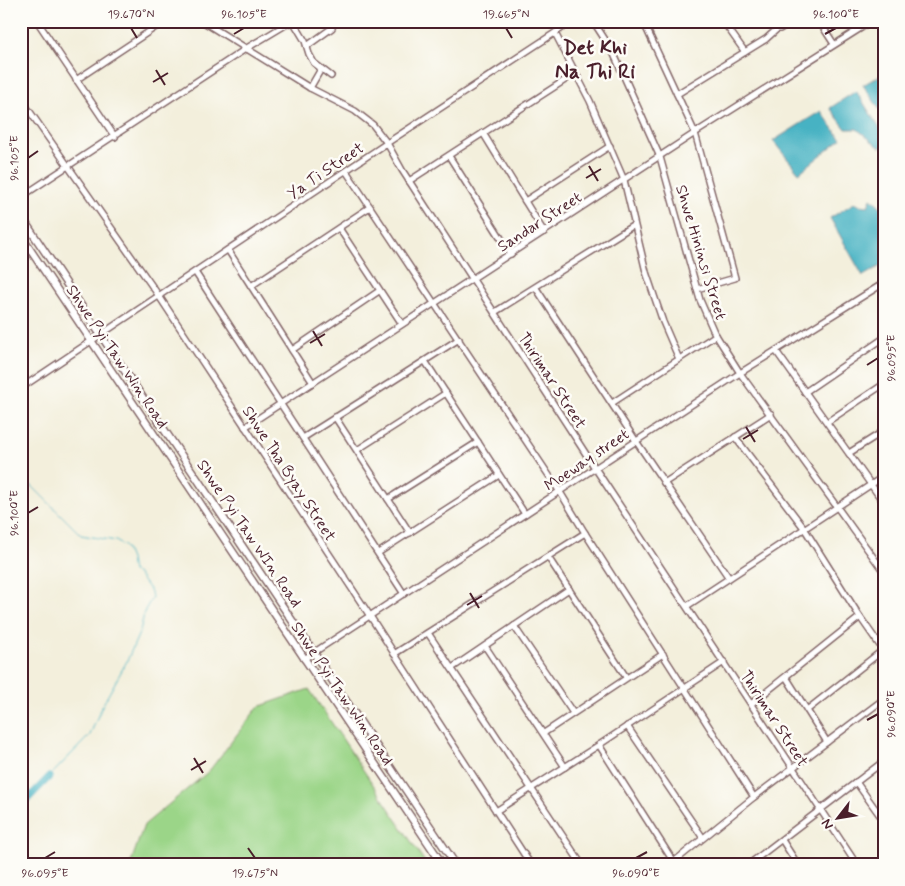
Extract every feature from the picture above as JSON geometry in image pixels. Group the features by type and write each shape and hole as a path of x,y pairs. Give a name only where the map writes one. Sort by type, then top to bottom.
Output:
{"main road":[{"name":"Shwe Pyi Taw WIn Road","path":"21,216 456,865"},
{"name":"Shwe Pyi Taw Win Road","path":"21,236 443,865"}],"street":[{"path":"37,21 115,137"},
{"path":"76,80 165,21"},
{"name":"Thirimar Street","path":"202,21 310,88 355,111 373,125 387,143 409,181 595,468 857,865"},
{"path":"21,202 23,196 247,48 293,21 307,46 309,54 321,69 331,76"},
{"path":"307,46 332,28 333,25 330,21"},
{"name":"Ya Ti Street","path":"21,388 573,21"},
{"name":"Shwe Hininsi Street","path":"594,21 613,52 660,156 700,300 716,335 740,373 884,572"},
{"path":"643,21 695,133 735,278 697,288"},
{"path":"646,27 655,21"},
{"path":"723,21 745,52"},
{"path":"771,21 777,29"},
{"path":"677,94 792,21"},
{"path":"819,21 834,44"},
{"path":"881,21 884,25"},
{"name":"Sandar Street","path":"245,427 868,22"},
{"path":"556,33 610,146 624,180 646,272 663,322 680,359"},
{"path":"310,88 321,69"},
{"path":"409,181 576,73"},
{"name":"Shwe Tha Byay Street","path":"21,99 159,296 531,865"},
{"path":"484,133 544,232"},
{"path":"525,201 610,146"},
{"path":"449,156 511,254"},
{"path":"346,171 560,492 584,533 754,797"},
{"path":"251,286 370,208"},
{"path":"495,312 634,225"},
{"path":"338,228 402,324"},
{"path":"228,250 313,383"},
{"path":"195,272 404,594"},
{"name":"Moeway street","path":"304,659 740,373 884,283"},
{"path":"536,288 636,441 729,578"},
{"path":"292,350 379,291"},
{"path":"612,404 716,335"},
{"path":"805,392 884,338"},
{"path":"302,438 459,339"},
{"path":"776,351 884,504"},
{"path":"425,361 525,514"},
{"path":"827,422 884,384"},
{"path":"356,450 446,394"},
{"path":"664,483 771,414"},
{"path":"335,417 410,532"},
{"path":"849,453 884,430"},
{"path":"735,437 804,528 883,650 807,710"},
{"path":"388,499 478,442"},
{"path":"378,553 499,475"},
{"path":"687,606 884,476"},
{"path":"394,654 584,533"},
{"path":"548,557 626,677"},
{"path":"452,668 569,589"},
{"path":"751,704 860,617"},
{"path":"514,626 573,713"},
{"path":"428,633 582,865"},
{"path":"485,646 565,767"},
{"path":"544,733 663,654"},
{"path":"496,811 724,662"},
{"path":"786,677 827,742"},
{"path":"599,745 673,864 754,797 884,699"},
{"path":"627,726 703,838"},
{"path":"752,864 884,761"},
{"path":"856,782 883,819"},
{"path":"401,803 410,796"},
{"path":"782,840 798,865"}],"green space":[{"path":"309,689 427,865 130,865 144,825 209,771 258,707"}],"water":[{"path":"884,73 884,116 863,85"},
{"path":"856,91 884,135 884,147 879,147 857,129 846,129 830,108"},
{"path":"821,111 841,139 799,173 773,141"},
{"path":"871,198 880,206 884,216 884,264 863,276 830,218 854,203 868,206"}],"waterway":[{"path":"21,480 32,486 81,535 116,541 125,547 130,559 132,572 137,573 151,592 152,598 145,610 140,631 127,661 102,706 90,735 49,777"},
{"path":"21,806 49,777"}],"district":[{"name":"Det Khi Na Thi Ri","path":"595,59"}]}
